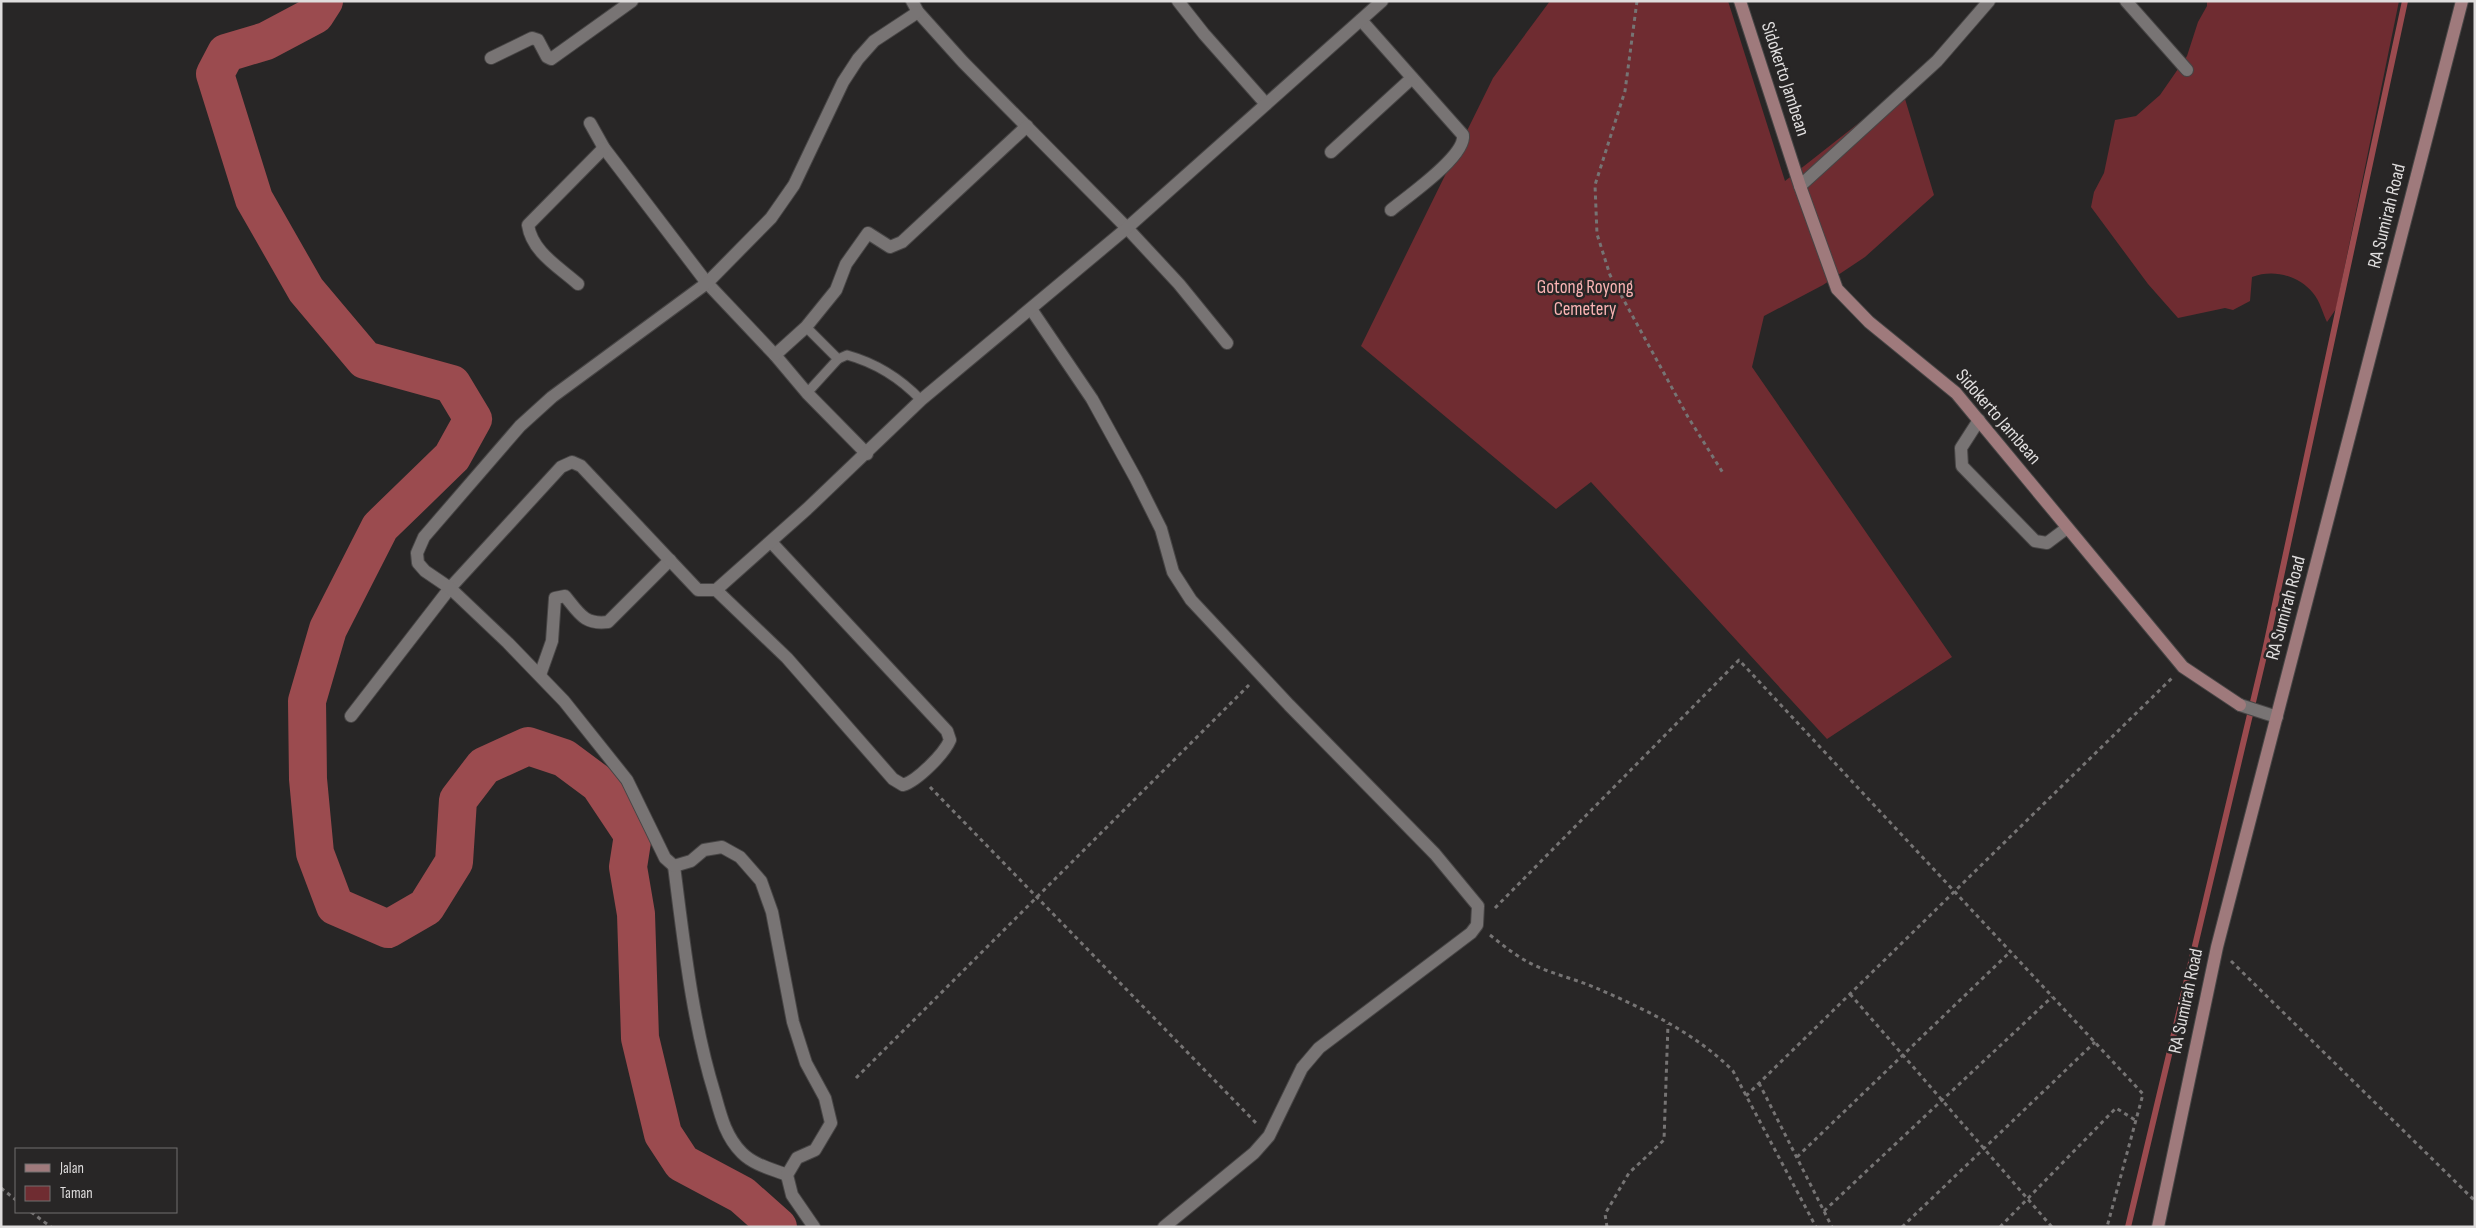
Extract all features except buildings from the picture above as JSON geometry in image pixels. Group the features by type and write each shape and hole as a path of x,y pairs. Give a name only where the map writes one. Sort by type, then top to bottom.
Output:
{"main road":[{"name":"Sidokerto Jambean","path":"1740,1 1800,186 1838,289 1869,322 1956,393 2183,667 2240,705"},
{"name":"RA Sumirah Road","path":"2158,1227 2217,947 2462,1"}],"street":[{"path":"491,58 532,38 538,40 547,57 551,59 632,1"},
{"path":"1178,1 1266,104"},
{"path":"351,716 450,588 561,467 572,462 581,466 698,590 716,590 867,454 921,400 1127,228 1382,1"},
{"path":"1800,186 1936,61 1989,1"},
{"path":"2126,1 2187,70"},
{"path":"787,1175 759,1165 742,1153 722,1124 706,1068 694,1011 674,866 665,858 627,780 600,744 540,676 450,588 425,571 418,563 417,553 424,537 520,426 552,397 707,283 771,218 794,185 843,82 858,59 874,41 915,7 963,62 1127,228 1179,284 1227,343"},
{"path":"1361,20 1463,135 1464,141 1448,163 1391,210"},
{"path":"1331,152 1412,78"},
{"path":"590,123 604,148 707,283 775,355 807,393 867,454"},
{"path":"775,355 806,327 836,290 846,264 868,233 890,247 902,242 1027,126"},
{"path":"578,284 538,249 530,238 528,225 604,148"},
{"path":"1031,309 1092,400 1136,479 1161,529 1173,572 1191,600 1260,674 1435,854 1478,906 1477,925 1464,940 1319,1048 1302,1068 1269,1136 1254,1153 1164,1227"},
{"path":"1979,420 1961,448 1962,466 2034,541 2047,543 2067,528"},
{"path":"716,590 787,658 893,779 903,785 912,783 946,748 950,740 947,731 771,542"},
{"path":"540,676 552,641 556,598 566,596 583,618 596,624 608,622 670,560"},
{"name":"Sidokerto Jambean","path":"2240,705 2277,717"},
{"path":"674,866 691,861 704,850 722,847 740,857 761,881 772,912 793,1022 806,1063 825,1098 831,1123 815,1150 797,1158 787,1175 792,1195 814,1227"}],"lane":[{"path":"806,327 838,359"},
{"path":"807,393 838,359 848,355 870,362 881,368 921,400"}],"path":[{"path":"1637,1 1625,91 1595,185 1598,234 1610,275 1688,417 1724,473"},
{"path":"1816,1227 1733,1072 1718,1056 1668,1023 1595,988 1550,973 1521,958 1477,925 1739,660 2143,1094 2107,1227"},
{"path":"1746,1096 2183,667"},
{"path":"856,1078 1260,674"},
{"path":"919,776 1269,1136"},
{"path":"2217,947 2475,1201"},
{"path":"1797,1157 2010,952"},
{"path":"1850,994 2052,1227"},
{"path":"1824,1210 2052,996"},
{"path":"1607,1227 1606,1214 1629,1173 1664,1140 1668,1023"},
{"path":"1902,1227 2095,1042"},
{"path":"1759,1083 1832,1227"},
{"path":"2000,1227 2116,1108 2135,1120"},
{"path":"1,1188 15,1199"},
{"path":"32,1213 50,1227"}],"green space":[{"name":"Gotong Royong Cemetery","path":"1550,1 1728,1 1785,181 1902,89 1934,195 1865,257 1823,285 1764,316 1752,367 1952,657 1827,739 1591,482 1556,509 1361,346 1493,78"},
{"path":"2207,1 2399,1 2336,309 2327,322 2318,300 2307,287 2293,278 2277,274 2252,277 2250,301 2233,310 2225,308 2178,318 2148,284 2091,207 2094,192 2104,173 2115,120 2136,116 2160,95 2187,56 2198,22 2207,6"}],"waterway":[{"path":"324,1 315,15 266,41 226,53 215,74 254,199 306,290 365,360 452,384 473,419 452,457 380,527 328,629 307,701 308,779 315,853 335,906 388,929 426,907 454,862 458,800 484,766 528,746 564,758 599,784 633,835 628,867 636,914 640,1038 663,1134 682,1163 742,1195 778,1227"},
{"path":"2128,1227 2263,660 2405,1"}]}
